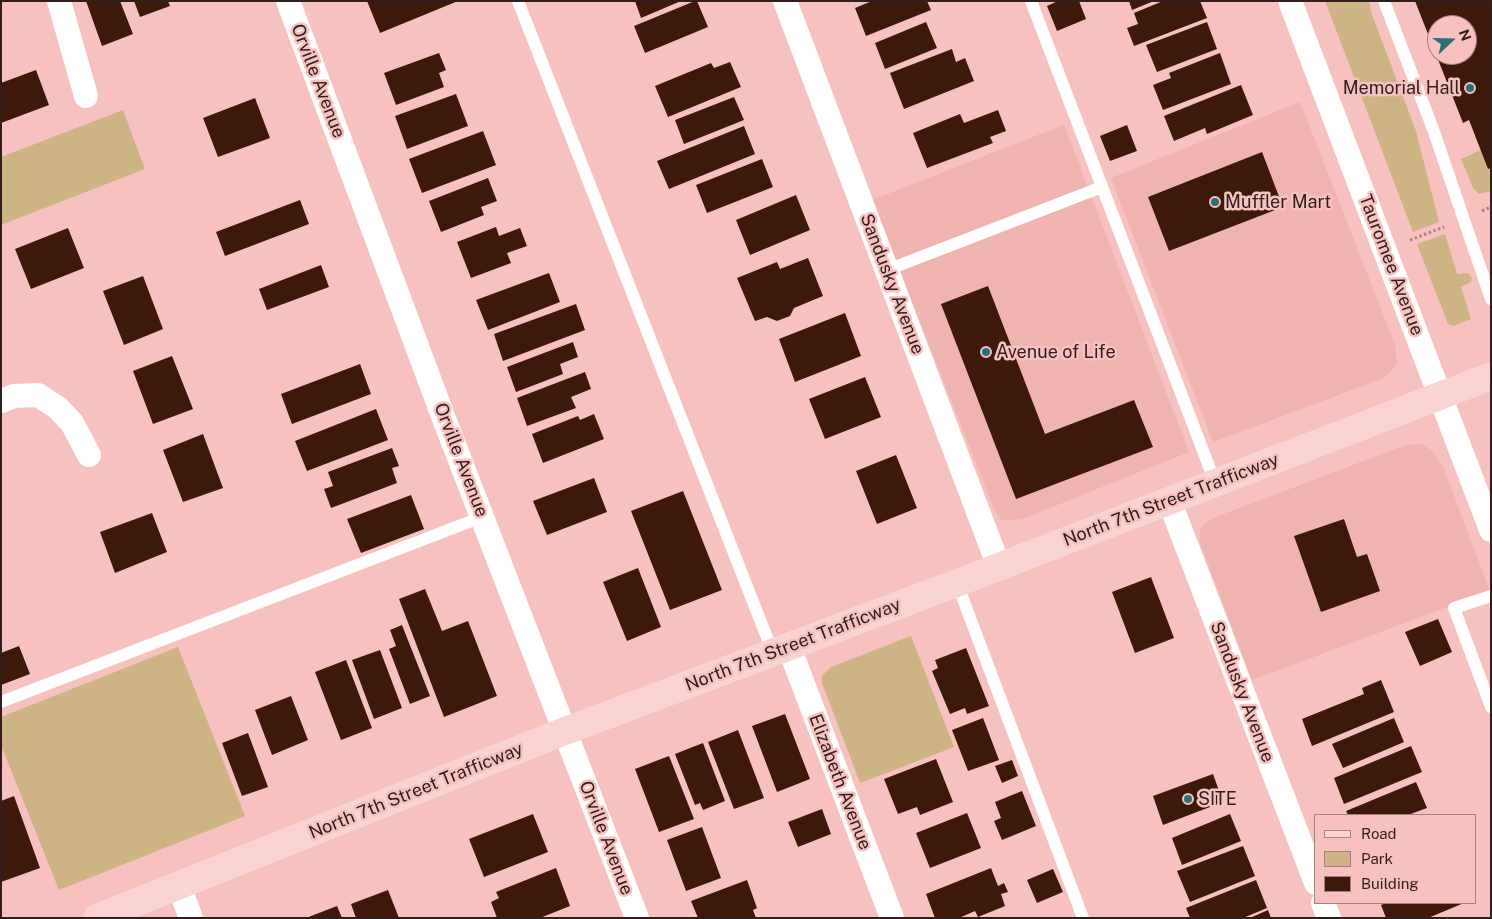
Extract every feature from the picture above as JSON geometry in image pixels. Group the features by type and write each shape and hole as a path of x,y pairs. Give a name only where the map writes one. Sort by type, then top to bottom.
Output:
{"main road":[{"name":"North 7th Street Trafficway","path":"97,918 564,732 999,567 1491,376"}],"street":[{"path":"59,1 86,96"},
{"name":"Orville Avenue","path":"288,1 482,517 637,918"},
{"name":"Sandusky Avenue","path":"786,1 999,567"},
{"name":"Tauromee Avenue","path":"1290,1 1491,530"},
{"path":"1,401 14,396 38,395 58,408 72,423 89,455"},
{"name":"Sandusky Avenue","path":"1169,500 1314,879"},
{"name":"Elizabeth Avenue","path":"781,650 892,918"},
{"path":"179,886 191,918"},
{"path":"1323,904 1329,918"}],"lane":[{"path":"518,1 781,650"},
{"path":"1031,1 1215,482"},
{"path":"1384,1 1433,129 1491,299"},
{"path":"887,270 1102,187"},
{"path":"1,702 482,517"},
{"path":"957,583 1083,918"},
{"path":"1491,596 1454,608 1491,707"}],"path":[{"path":"1410,240 1442,228"}],"shaded area":[{"path":"1300,102 1395,345 1397,364 1381,379 1213,442 1111,178"},
{"path":"1064,125 1189,452 1025,518 1008,521 1001,519 995,511 872,200"},
{"path":"1421,444 1431,450 1442,464 1490,591 1252,680 1199,540 1201,527 1213,518 1406,445"}],"green space":[{"path":"1325,1 1369,1 1371,12 1416,131 1439,222 1413,232"},
{"path":"123,110 145,169 1,225 1,157"},
{"path":"1481,150 1488,169 1491,168 1491,191 1479,194 1473,188 1461,159"},
{"path":"1445,234 1457,274 1468,273 1472,278 1471,282 1461,287 1471,319 1453,326 1448,324 1417,244"},
{"path":"911,636 954,747 860,783 822,683 822,676 831,667"},
{"path":"178,647 245,816 59,890 1,745 1,717"}],"building":[{"path":"86,1 120,1 133,34 102,46"},
{"path":"134,1 168,1 170,6 140,17"},
{"path":"367,1 458,1 380,33"},
{"path":"635,1 681,1 641,18"},
{"path":"697,1 708,27 645,53 634,26"},
{"path":"872,1 927,1 931,10 866,36 855,8"},
{"path":"1058,1 1079,1 1086,19 1057,31 1047,6"},
{"path":"1129,1 1154,1 1132,10"},
{"path":"1163,1 1200,1 1207,18 1134,46 1127,28 1138,24 1134,13"},
{"name":"Memorial Hall","path":"1415,1 1491,1 1491,168 1488,169 1469,120 1463,123 1440,65 1477,65 1477,15 1427,15 1427,32"},
{"path":"926,22 937,48 885,69 875,43"},
{"path":"1207,22 1217,49 1157,72 1146,45"},
{"path":"952,49 956,62 965,58 974,81 904,109 890,73"},
{"path":"439,53 446,70 439,73 444,87 396,105 384,73"},
{"path":"1220,53 1231,84 1163,110 1153,85 1171,78 1169,73"},
{"path":"730,62 741,87 668,117 655,86 711,63 714,68"},
{"path":"36,70 49,105 1,123 1,83"},
{"path":"1241,85 1253,115 1207,134 1205,128 1174,141 1164,116"},
{"path":"456,94 468,126 407,149 395,116"},
{"path":"734,97 744,120 684,144 675,120"},
{"path":"255,98 270,138 218,157 203,118"},
{"path":"998,110 1006,131 990,137 993,143 927,168 913,133 960,114 964,123"},
{"path":"1127,125 1137,151 1110,161 1100,136"},
{"path":"744,126 755,154 669,189 657,161"},
{"path":"483,131 496,165 422,193 409,159"},
{"name":"Muffler Mart","path":"1262,152 1283,207 1169,251 1148,197"},
{"path":"762,159 773,187 707,213 696,185"},
{"path":"488,178 497,201 481,207 484,215 441,232 429,201"},
{"path":"796,195 810,230 750,255 736,220"},
{"path":"300,200 309,224 225,256 216,232"},
{"path":"496,227 499,236 520,228 527,246 507,253 511,263 471,278 457,242"},
{"path":"68,228 84,268 31,289 15,249"},
{"path":"808,258 823,296 794,308 790,316 777,321 767,317 755,321 737,278 777,262 780,269"},
{"path":"321,265 329,287 267,310 259,289"},
{"path":"549,273 560,302 488,330 476,300"},
{"path":"143,276 163,329 124,345 103,291"},
{"name":"Avenue of Life","path":"988,286 1045,434 1134,400 1153,447 1016,499 941,304"},
{"path":"576,304 585,330 503,361 494,334"},
{"path":"845,313 861,356 795,382 779,339"},
{"path":"573,342 578,357 560,364 563,374 516,392 507,367"},
{"path":"172,356 193,409 153,424 133,371"},
{"path":"360,364 371,394 292,424 281,394"},
{"path":"585,372 591,389 571,397 576,408 527,426 517,398"},
{"path":"865,377 881,417 825,439 809,399"},
{"path":"376,409 388,440 307,471 295,441"},
{"path":"594,414 604,439 543,463 532,434 578,416 580,420"},
{"path":"203,434 223,488 183,502 163,450"},
{"path":"392,448 399,466 392,468 397,483 331,508 324,489 333,486 328,472"},
{"path":"896,455 917,508 877,524 856,471"},
{"path":"594,478 607,512 547,535 533,501"},
{"path":"683,491 722,590 670,610 631,511"},
{"path":"411,495 424,529 361,553 347,519"},
{"path":"152,513 167,552 115,573 100,532"},
{"path":"1344,519 1357,557 1367,554 1380,591 1321,612 1294,536"},
{"path":"638,568 661,627 627,641 603,582"},
{"path":"1151,577 1174,638 1135,653 1112,592"},
{"path":"425,589 442,631 468,621 497,696 444,717 399,599"},
{"path":"1438,619 1452,652 1420,666 1405,632"},
{"path":"402,625 430,696 410,704 389,649 396,646 390,630"},
{"path":"19,646 30,674 1,685 1,653"},
{"path":"966,648 989,706 967,714 965,708 950,714 932,671 938,668 935,660"},
{"path":"380,650 402,708 374,719 352,660"},
{"path":"346,660 372,728 341,740 315,672"},
{"path":"1381,680 1394,712 1312,746 1302,719 1364,694 1362,688"},
{"path":"291,696 308,740 272,755 255,710"},
{"path":"785,714 810,779 777,792 752,726"},
{"path":"983,718 999,760 968,771 952,730"},
{"path":"1394,718 1404,742 1343,768 1332,744"},
{"path":"738,730 764,798 734,809 708,742"},
{"path":"248,733 268,787 242,796 222,743"},
{"path":"703,743 725,801 703,810 700,803 695,805 675,754"},
{"path":"1411,746 1422,772 1344,804 1334,778"},
{"path":"669,756 694,819 659,832 635,769"},
{"path":"936,759 953,802 920,815 917,807 898,814 884,779"},
{"path":"1012,760 1018,776 1002,783 995,766"},
{"name":"SITE","path":"1213,774 1223,802 1163,825 1153,796"},
{"path":"1416,782 1427,808 1411,814 1348,814 1346,811"},
{"path":"1022,791 1036,826 1002,840 994,821 1001,818 995,802"},
{"path":"14,796 40,868 1,882 1,801"},
{"path":"822,809 831,834 798,847 788,822"},
{"path":"967,813 981,848 930,868 916,833"},
{"path":"533,814 548,852 484,877 469,839"},
{"path":"1230,814 1241,841 1182,865 1172,838"},
{"path":"702,827 721,878 686,891 667,840"},
{"path":"1243,846 1255,876 1190,902 1177,871"},
{"path":"556,868 570,906 540,918 497,918 491,902 499,898 496,892"},
{"path":"991,868 998,886 1004,883 1008,892 1001,894 1005,906 978,917 975,911 959,918 935,918 926,894"},
{"path":"1053,869 1063,892 1037,903 1027,880"},
{"path":"747,880 757,908 753,910 756,918 698,918 691,901"},
{"path":"1256,880 1267,908 1243,918 1190,918 1186,908"},
{"path":"388,890 399,918 356,918 351,904"},
{"path":"1462,904 1428,918 1386,918 1381,905"},
{"path":"337,906 342,918 306,918"},
{"path":"1268,910 1271,918 1250,918"}],"place":[{"name":"Memorial Hall","path":"1470,88"},
{"name":"Muffler Mart","path":"1215,202"},
{"name":"Avenue of Life","path":"986,352"},
{"name":"SITE","path":"1188,799"}]}
